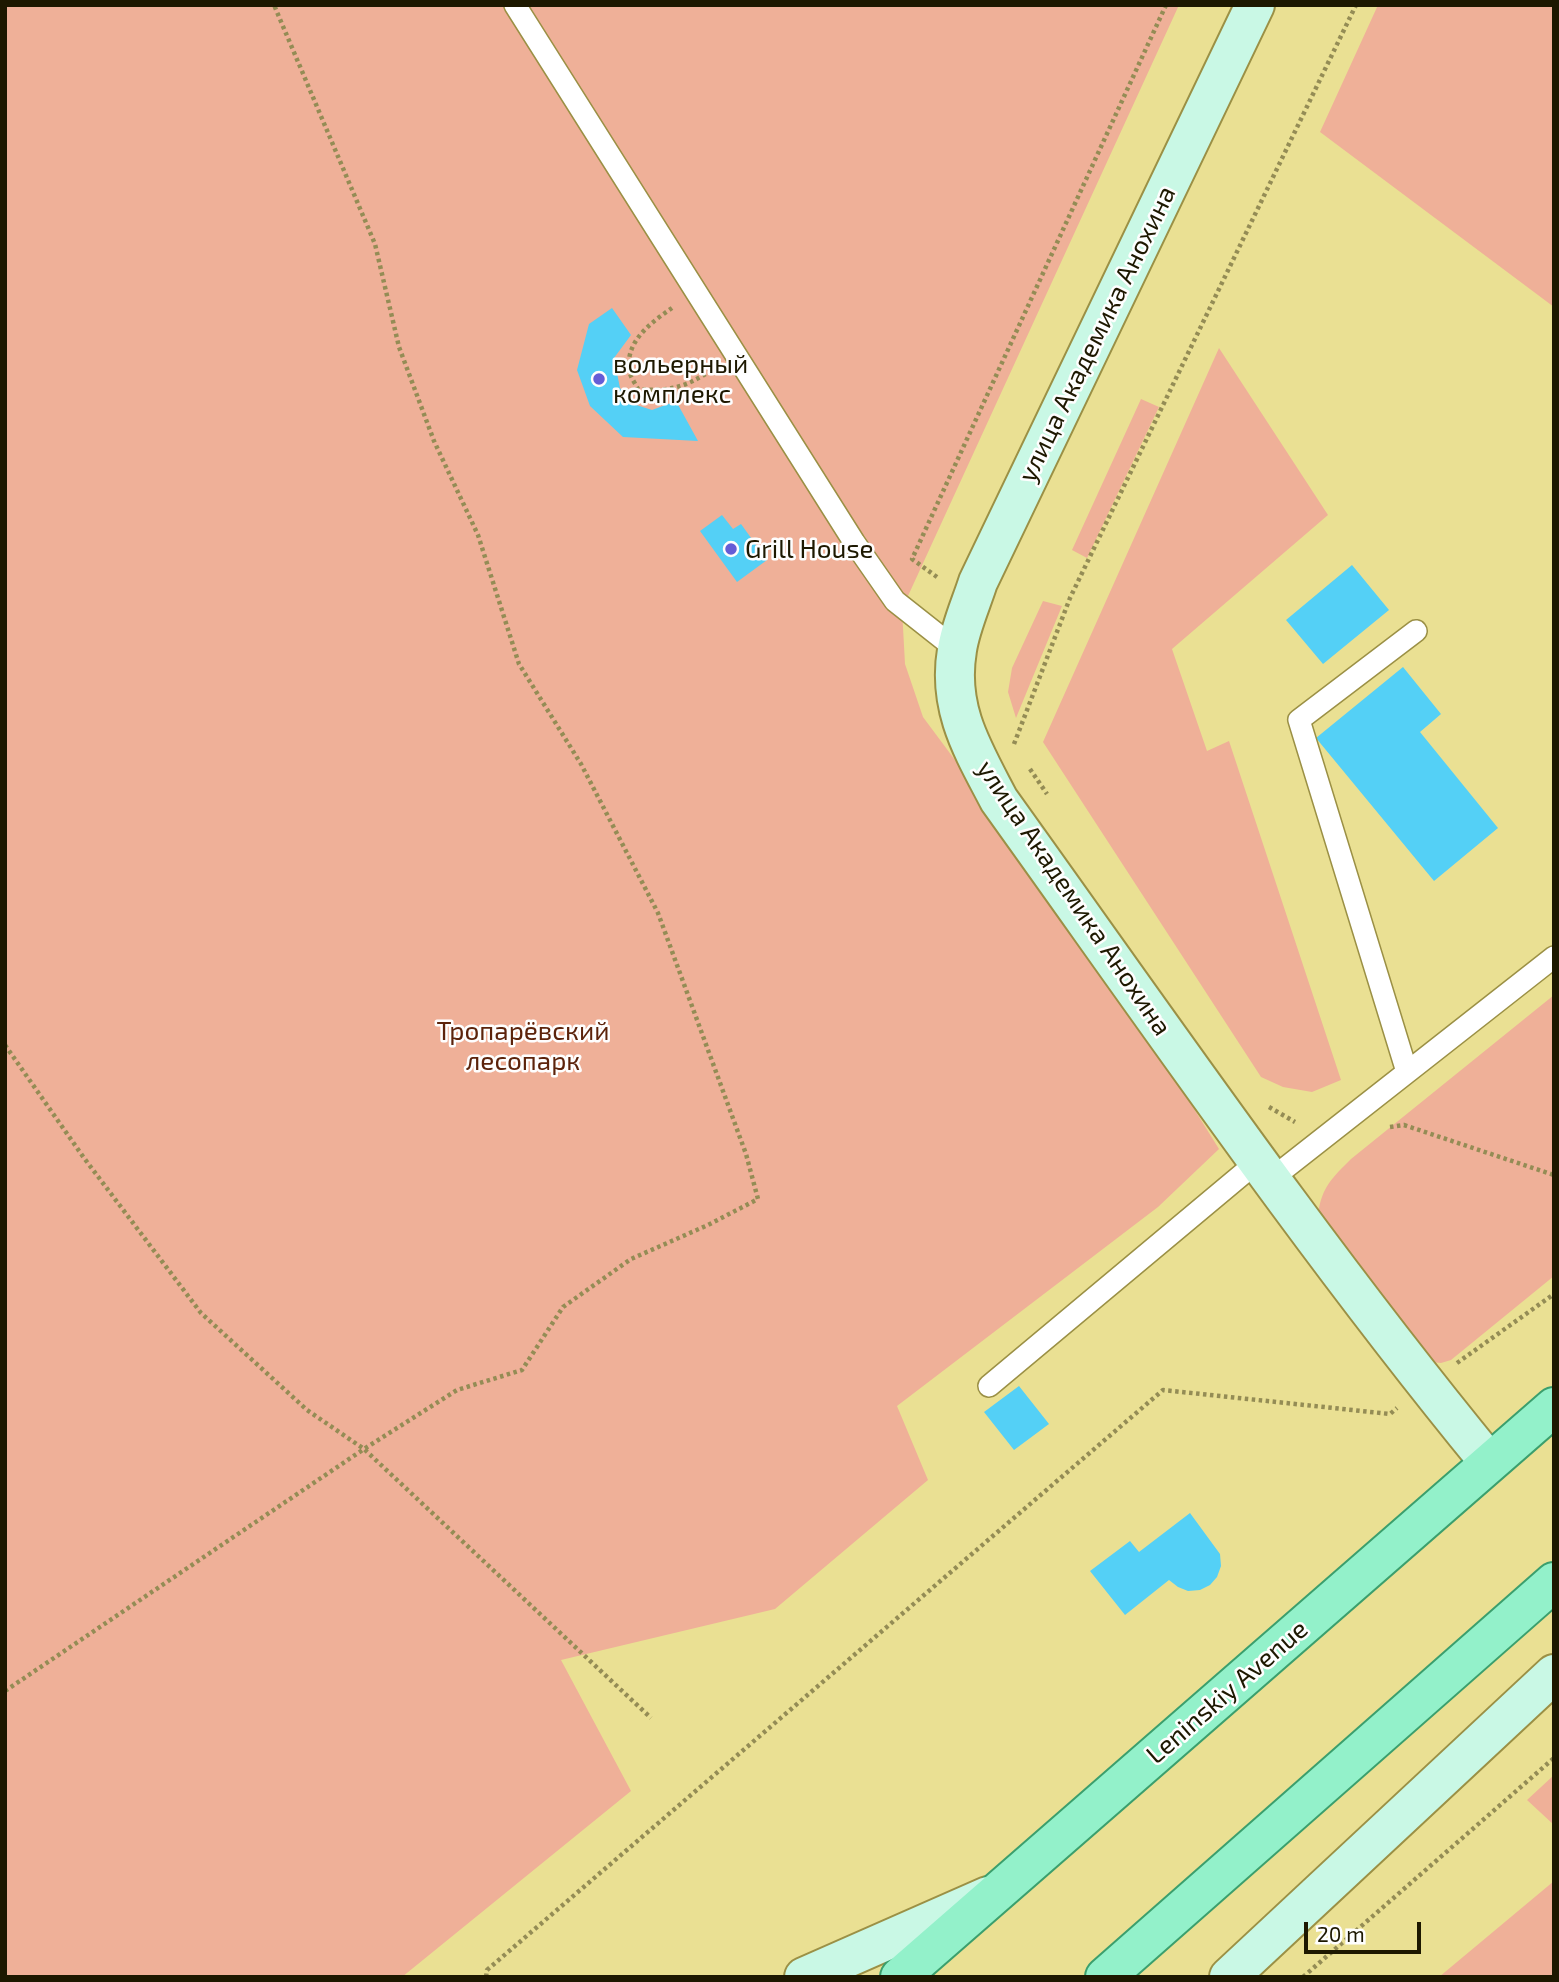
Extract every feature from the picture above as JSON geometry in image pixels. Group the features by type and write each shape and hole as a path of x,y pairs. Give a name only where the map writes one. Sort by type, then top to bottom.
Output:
{"main road":[{"name":"Leninskiy Avenue","path":"900,1977 1554,1407"},
{"path":"1105,1977 1554,1582"}],"street":[{"name":"улица Академика Анохина","path":"1255,5 978,582 957,650 955,698 967,739 999,800 1264,1171 1426,1385 1489,1462"},
{"path":"1229,1977 1554,1674"},
{"path":"804,1977 1002,1889"}],"lane":[{"path":"515,5 847,530 895,601 957,650"},
{"path":"1407,1072 1299,720 1416,632"},
{"path":"989,1386 1264,1171 1324,1137 1554,957"}],"path":[{"path":"5,1691 363,1449 457,1390 522,1370 563,1307 631,1259 708,1225 758,1199 746,1154 658,913 581,764 519,664 478,535 434,441 399,347 375,244 274,5"},
{"path":"937,577 912,559 1166,5"},
{"path":"1021,755 1014,744 1070,598 1356,5"},
{"path":"696,291 646,326 631,350 628,370 638,389 665,391 697,380 736,355"},
{"path":"1029,767 1051,801"},
{"path":"5,1045 84,1158 201,1313 307,1410 363,1449 536,1607 651,1718"},
{"path":"1258,1101 1324,1137 1404,1125 1554,1175"},
{"path":"486,1977 487,1970 1163,1390 1390,1414 1426,1385 1554,1294"},
{"path":"1303,1977 1554,1758"}],"green space":[{"name":"Тропарёвский лесопарк","path":"5,5 1179,5 902,609 905,664 923,717 1039,873 1155,1046 1219,1149 1158,1207 897,1406 928,1480 775,1609 561,1660 631,1791 402,1977 5,1977"},
{"path":"1378,5 1554,5 1554,307 1320,132"},
{"path":"1219,348 1328,515 1172,649 1207,751 1229,741 1341,1080 1312,1092 1283,1087 1261,1077 1043,742"},
{"path":"1141,399 1159,407 1087,558 1072,550"},
{"path":"1043,601 1062,606 1016,718 1008,692 1012,668"},
{"path":"1554,995 1554,1276 1451,1360 1431,1362 1318,1214 1322,1197 1333,1178 1351,1159"},
{"path":"1554,1775 1554,1825 1527,1800"},
{"path":"1554,1881 1554,1977 1439,1977"}],"building":[{"name":"вольерный комплекс","path":"612,308 631,335 614,358 620,388 630,403 652,410 676,401 698,441 623,437 590,406 577,370 589,324"},
{"path":"722,515 733,529 741,524 767,560 737,582 700,531"},
{"path":"1352,565 1389,610 1323,664 1286,620"},
{"path":"1403,667 1441,714 1420,732 1498,828 1434,881 1316,738"},
{"path":"1019,1386 1049,1424 1014,1450 984,1412"},
{"path":"1190,1513 1220,1554 1221,1566 1217,1577 1210,1585 1200,1590 1188,1591 1169,1580 1125,1615 1090,1571 1130,1541 1139,1552"}],"place":[{"name":"вольерный комплекс","path":"599,379"},
{"name":"Grill House","path":"731,549"}]}
